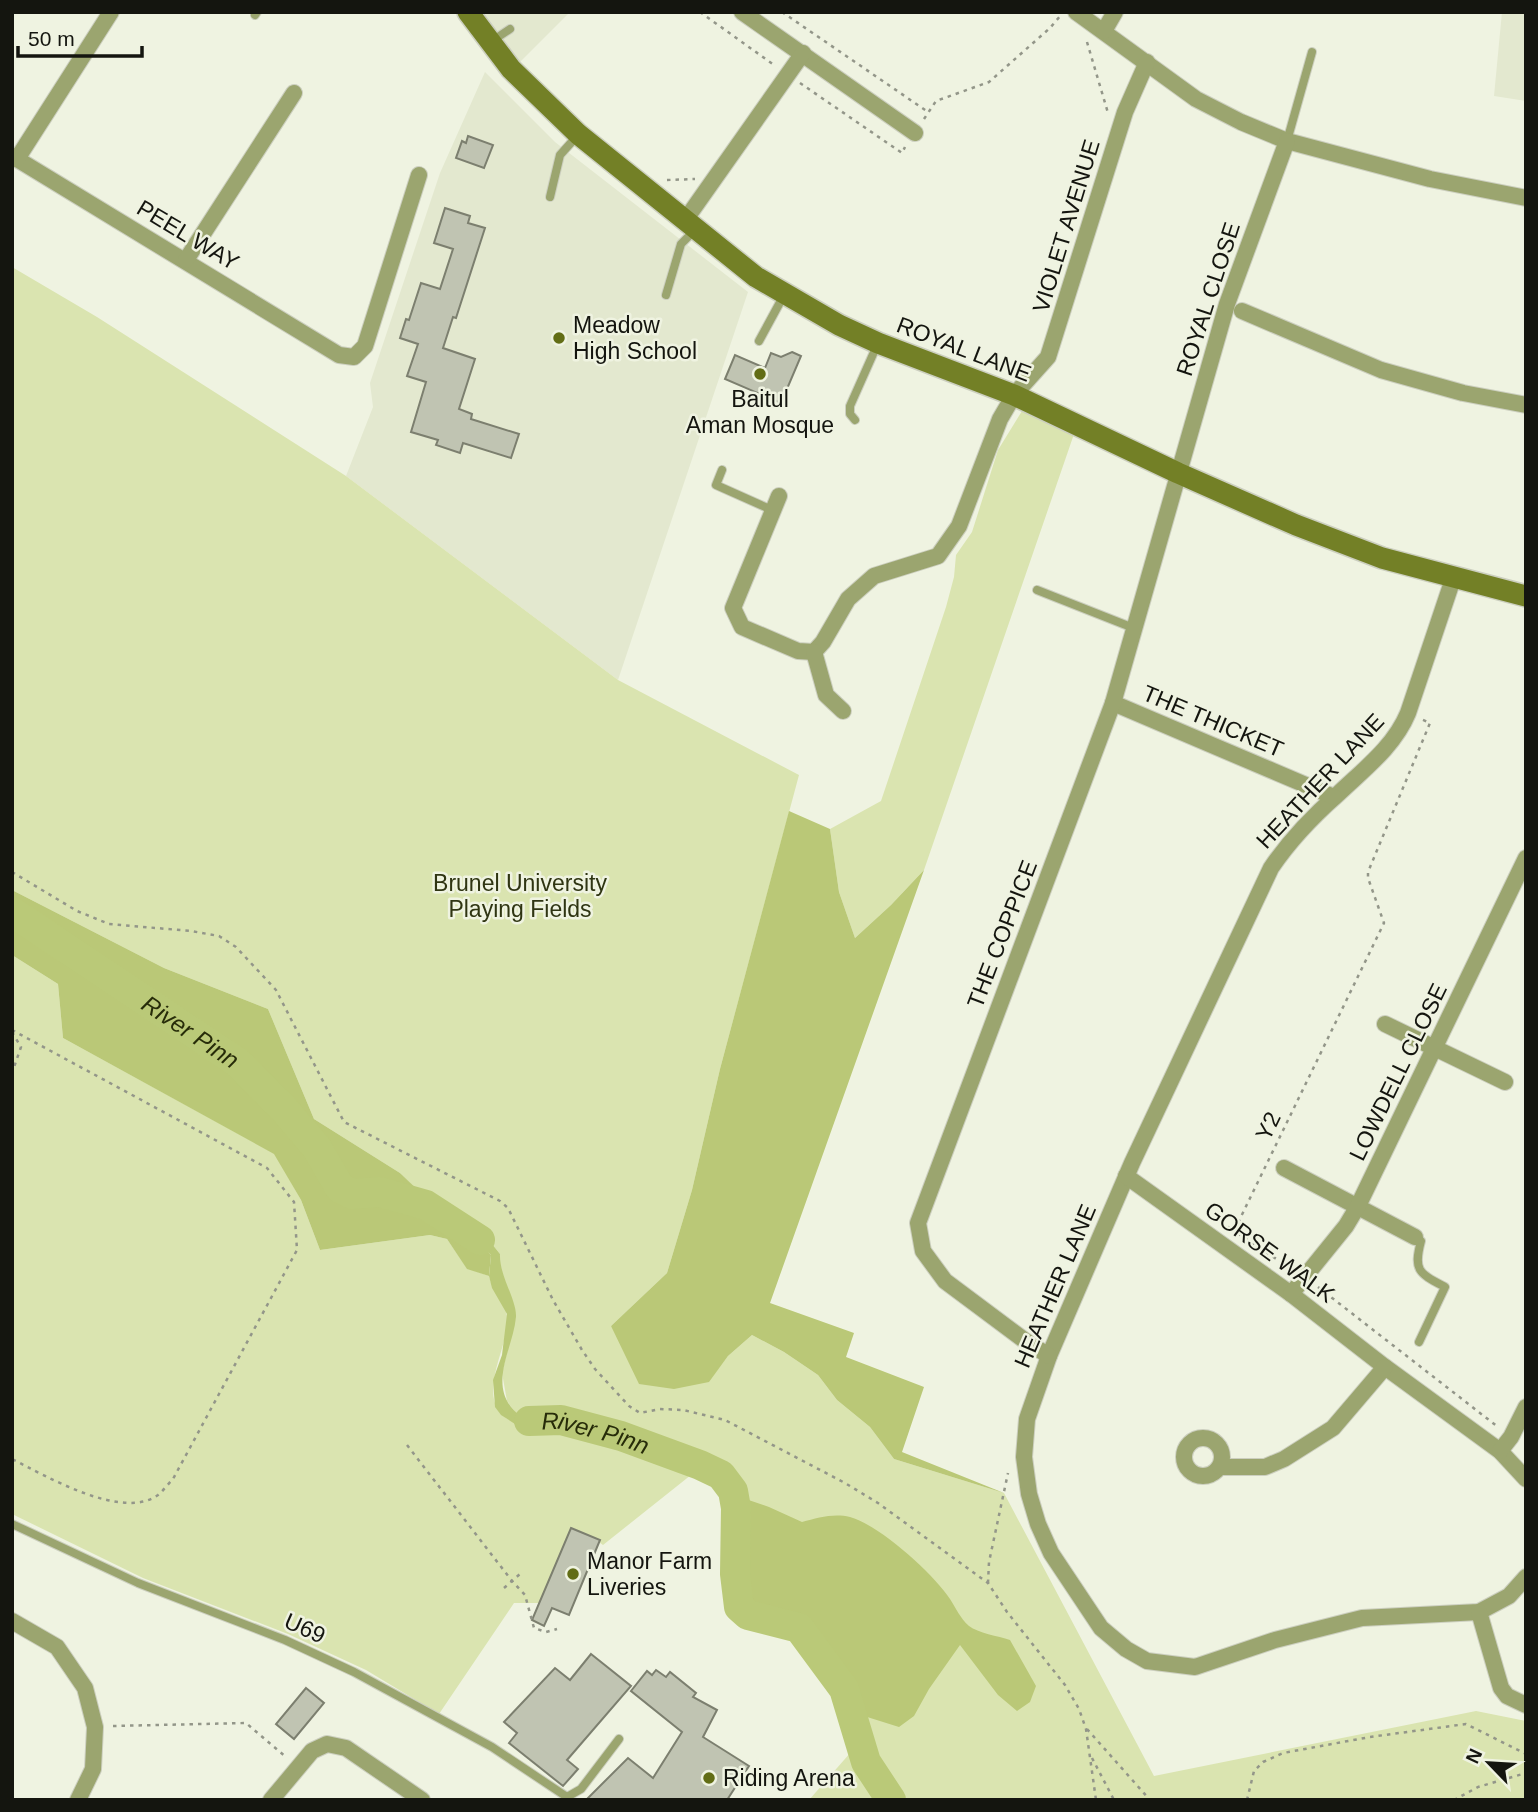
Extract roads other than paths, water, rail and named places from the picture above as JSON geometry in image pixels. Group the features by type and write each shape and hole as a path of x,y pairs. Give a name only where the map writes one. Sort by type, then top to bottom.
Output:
{"street":[{"path":"15,158 111,12"},
{"name":"ROYAL LANE","path":"468,12 511,69 578,134 755,276 784,295 878,343 1014,395 1178,473 1296,525 1382,558 1453,579 1526,596"},
{"path":"742,12 915,133"},
{"path":"1104,31 1115,12"},
{"path":"1071,18 1104,31 1196,99 1287,141 1430,179 1526,198"},
{"path":"691,223 714,179 803,53"},
{"name":"VIOLET AVENUE","path":"814,652 823,642 848,599 874,576 938,556 959,526 1000,419 1014,395 1048,357 1125,113 1147,62"},
{"path":"186,260 294,93"},
{"name":"ROYAL CLOSE","path":"1178,473 1227,304 1287,141"},
{"name":"PEEL WAY","path":"15,158 339,355 355,357 365,346 419,175"},
{"path":"1242,311 1381,370 1463,393 1526,405"},
{"name":"THE COPPICE","path":"1049,1356 945,1281 923,1251 918,1223 1113,703 1178,473"},
{"path":"776,503 733,608 743,627 798,651 814,652 826,695 843,711"},
{"name":"HEATHER LANE","path":"1453,579 1401,729 1380,755 1292,838 1271,867 1126,1176 1049,1356 1027,1419 1024,1437 1029,1494 1051,1553 1101,1628 1126,1649 1147,1661 1195,1667 1275,1640 1362,1618 1479,1612 1509,1596 1526,1577"},
{"name":"THE THICKET","path":"1113,703 1334,797"},
{"name":"LOWDELL CLOSE","path":"1291,1294 1346,1226 1358,1206 1526,858"},
{"path":"1385,1024 1505,1082"},
{"path":"1284,1168 1415,1237"},
{"name":"GORSE WALK","path":"1126,1176 1291,1294 1500,1451 1526,1479"},
{"path":"1220,1467 1265,1467 1284,1459 1333,1428 1385,1367"},
{"path":"1500,1451 1511,1437 1526,1407"},
{"path":"1479,1612 1501,1688 1507,1696 1526,1705"},
{"path":"12,1621 57,1647 85,1688 95,1727 93,1769 78,1800"},
{"path":"271,1800 312,1751 327,1744 346,1748 422,1800"}],"lane":[{"path":"490,43 510,29"},
{"path":"1287,141 1312,52"},
{"path":"550,197 560,155 578,134"},
{"path":"666,295 681,244 691,223"},
{"path":"759,341 784,295"},
{"path":"855,420 850,414 850,406 878,343"},
{"path":"722,470 716,485 776,503"},
{"path":"1037,590 1136,629"},
{"path":"1415,1237 1421,1241 1417,1267 1421,1273 1445,1287 1419,1342"},
{"name":"U69","path":"12,1524 138,1583 285,1640 354,1672 492,1747 567,1797 580,1789 619,1739"}],"waterway":[{"name":"River Pinn","path":"12,912 237,1062 283,1108 317,1148 340,1188 352,1194 380,1192 426,1205 480,1240"},
{"name":"River Pinn","path":"529,1421 561,1420 621,1436 721,1475 733,1491 736,1508 735,1574 739,1607 748,1615 799,1628 844,1689 866,1762 891,1800"}],"place":[{"name":"Meadow High School","path":"559,338"},
{"name":"Baitul Aman Mosque","path":"760,374"},
{"name":"Manor Farm Liveries","path":"573,1574"},
{"name":"Riding Arena","path":"709,1778"}],"park label":[{"name":"Brunel University Playing Fields","path":"520,896"}]}
